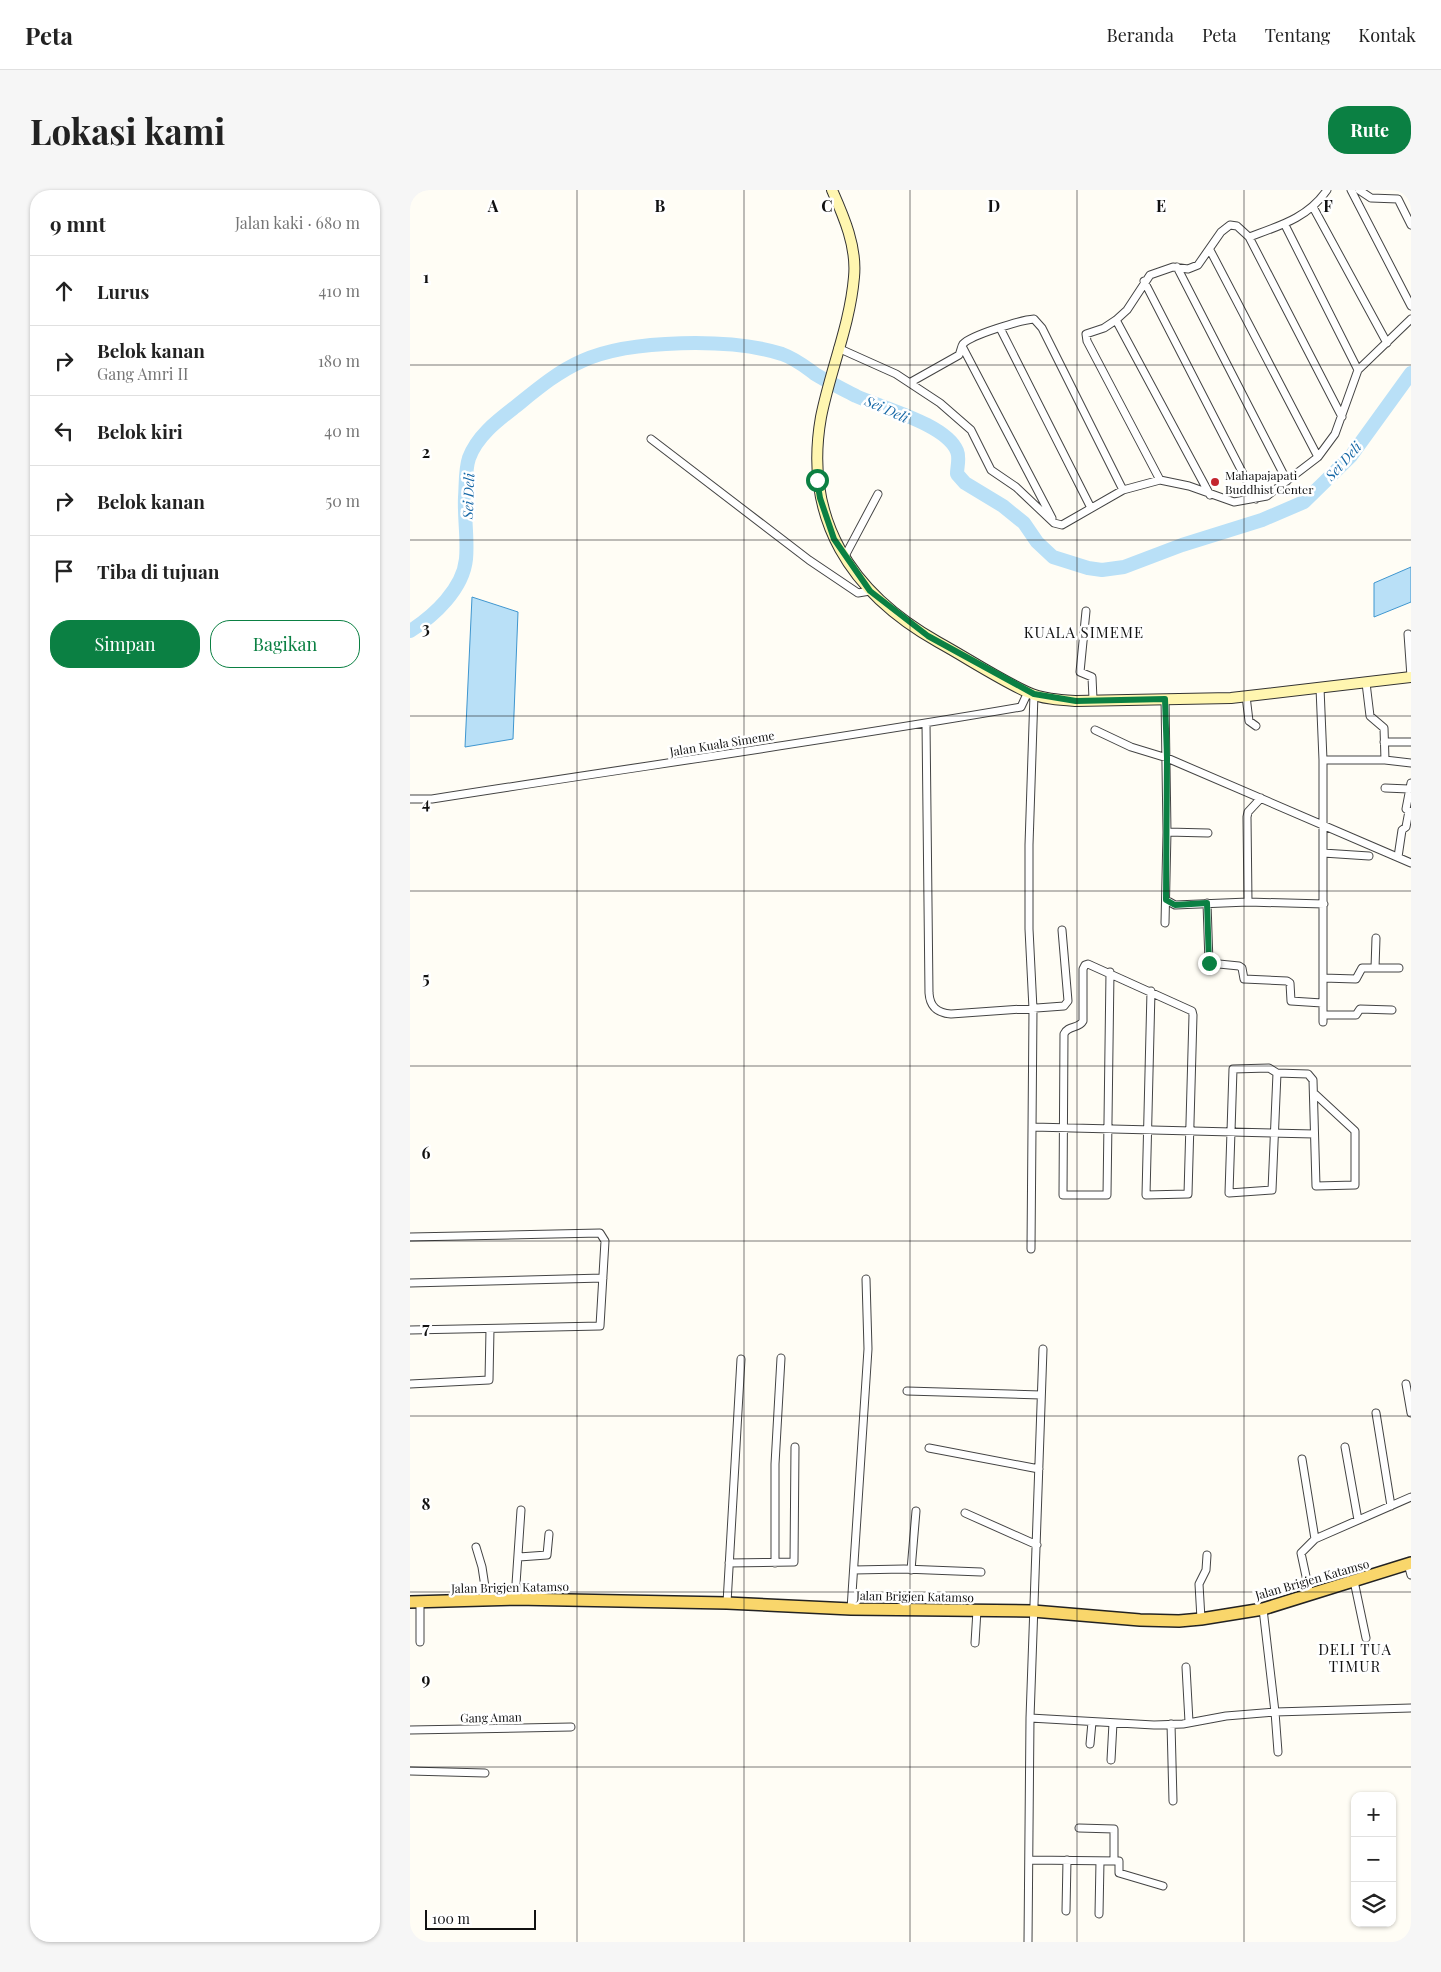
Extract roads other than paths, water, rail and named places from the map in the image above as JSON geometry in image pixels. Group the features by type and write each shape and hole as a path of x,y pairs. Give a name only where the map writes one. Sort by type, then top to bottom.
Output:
{"main road":[{"path":"832,190 850,237 854,277 821,418 816,462 820,498 834,539 870,591 928,636 1031,693 1065,700 1246,696 1411,677"},
{"name":"Jalan Brigjen Katamso","path":"415,1602 515,1599 727,1603 851,1609 1034,1611 1140,1620 1201,1619 1262,1609 1354,1581 1410,1567"}],"street":[{"path":"1249,237 1285,225 1313,207 1327,190"},
{"path":"1351,190 1411,306"},
{"path":"1359,190 1371,198 1398,199 1411,225"},
{"path":"1313,207 1387,343"},
{"path":"1160,480 1086,337 1088,332 1104,328 1127,310 1144,281 1152,273 1177,267 1194,268 1210,250 1221,232 1230,225 1237,226 1249,237 1342,417"},
{"path":"1285,225 1358,370"},
{"path":"1210,250 1318,457"},
{"path":"1177,267 1287,481"},
{"path":"1144,281 1256,499"},
{"path":"837,352 911,382 940,403 971,430 991,470 1016,487 1054,523 1062,525 1123,490 1160,480 1189,486 1234,502 1267,496 1318,457 1335,434 1358,370 1411,318"},
{"path":"911,382 959,355 962,346 970,339 1026,320 1038,322 1123,490"},
{"path":"1116,320 1210,495"},
{"path":"1000,328 1091,508"},
{"path":"962,346 1054,523"},
{"path":"651,439 809,560 858,593 870,591"},
{"path":"845,556 878,494"},
{"path":"1086,611 1080,672 1092,677 1093,699"},
{"path":"1408,634 1411,677"},
{"path":"1366,683 1370,716 1383,725 1385,760"},
{"path":"1320,688 1323,760 1323,1018 1356,1015 1360,1010 1392,1010"},
{"path":"1031,693 1028,845 1029,929 1033,1009 1031,1249"},
{"name":"Jalan Kuala Simeme","path":"410,799 432,799 634,769 1021,707 1031,693"},
{"path":"1246,696 1249,721 1256,726"},
{"path":"1165,699 1167,758 1165,923"},
{"path":"926,723 929,993 932,1005 940,1012 951,1014 1033,1009 1067,1004 1062,930"},
{"path":"1095,730 1131,748 1167,758 1322,823 1411,863"},
{"path":"1384,742 1411,742"},
{"path":"1323,760 1385,760 1411,763"},
{"path":"1385,788 1410,786 1406,809 1409,812 1406,827 1402,830 1398,857"},
{"path":"1248,902 1247,817 1248,812 1261,798"},
{"path":"1167,832 1208,833"},
{"path":"1323,853 1369,856"},
{"path":"1166,900 1175,905 1248,902 1324,904"},
{"path":"1207,903 1209,963 1239,966 1242,968 1244,979 1287,982 1290,984 1291,1001 1322,1003"},
{"path":"1375,968 1376,938"},
{"path":"1110,972 1106,1130 1107,1195 1065,1195 1061,1191 1064,1034 1068,1028 1079,1025 1083,1021 1084,967 1088,964 1110,972 1151,991 1189,1009 1193,1015 1188,1194 1146,1194 1151,991"},
{"path":"1323,978 1356,979 1359,977 1360,968 1399,968"},
{"path":"1277,1073 1272,1190 1229,1193 1233,1068 1269,1068 1277,1073 1308,1074 1313,1080 1315,1094 1316,1186 1355,1185 1355,1131 1315,1094"},
{"path":"1033,1127 1314,1134"},
{"path":"410,1237 600,1233 605,1241 600,1326 410,1330"},
{"path":"410,1283 603,1278"},
{"path":"851,1609 868,1349 866,1279"},
{"path":"410,1384 489,1380 490,1329"},
{"path":"1028,1942 1030,1718 1043,1349"},
{"path":"774,1563 775,1464 780,1358"},
{"path":"727,1603 741,1359"},
{"path":"1406,1384 1411,1413"},
{"path":"907,1391 1041,1396"},
{"path":"1376,1413 1391,1506"},
{"path":"729,1564 794,1562 795,1447"},
{"path":"1345,1447 1358,1520"},
{"path":"929,1448 1039,1469"},
{"path":"1302,1459 1315,1539"},
{"path":"1310,1595 1301,1553 1315,1539 1411,1497"},
{"path":"515,1599 521,1510"},
{"path":"911,1570 916,1510"},
{"path":"965,1513 1037,1545"},
{"path":"519,1557 547,1555 549,1534"},
{"path":"476,1547 482,1567 487,1600"},
{"path":"1201,1619 1199,1584 1206,1570 1207,1555"},
{"path":"854,1570 981,1572"},
{"path":"1354,1581 1366,1638"},
{"path":"415,1602 420,1642"},
{"path":"1262,1609 1278,1752"},
{"path":"975,1643 977,1610"},
{"path":"1186,1667 1189,1722"},
{"path":"1030,1718 1171,1724 1226,1716 1275,1712 1411,1708"},
{"path":"1090,1744 1092,1722"},
{"path":"1111,1760 1113,1723"},
{"path":"1171,1724 1173,1801"},
{"name":"Gang Aman","path":"410,1730 572,1726"},
{"path":"410,1771 485,1773"},
{"path":"1079,1828 1114,1829 1114,1861"},
{"path":"1029,1860 1119,1861 1119,1873 1164,1886"},
{"path":"1066,1911 1068,1860"},
{"path":"1099,1914 1100,1861"}],"water":[{"path":"1411,567 1411,602 1374,617 1374,583"},
{"path":"472,597 518,612 513,739 465,747"}],"waterway":[{"name":"Sei Deli","path":"410,631 428,618 446,601 464,570 466,559 466,472 469,458 477,443 495,423 547,382 573,365 602,354 626,348 653,345 709,343 761,349 787,356 820,377 856,396 912,418 940,433 951,441 957,451 957,474 965,483 1003,506 1024,523 1037,542 1053,557 1088,568 1102,570 1124,567 1182,545 1262,520 1304,502 1351,456 1411,373"}],"place":[{"name":"Mahapajapati Buddhist Center","path":"1215,482"}],"district":[{"name":"KUALA SIMEME","path":"1084,632"},
{"name":"DELI TUA TIMUR","path":"1355,1658"}]}
